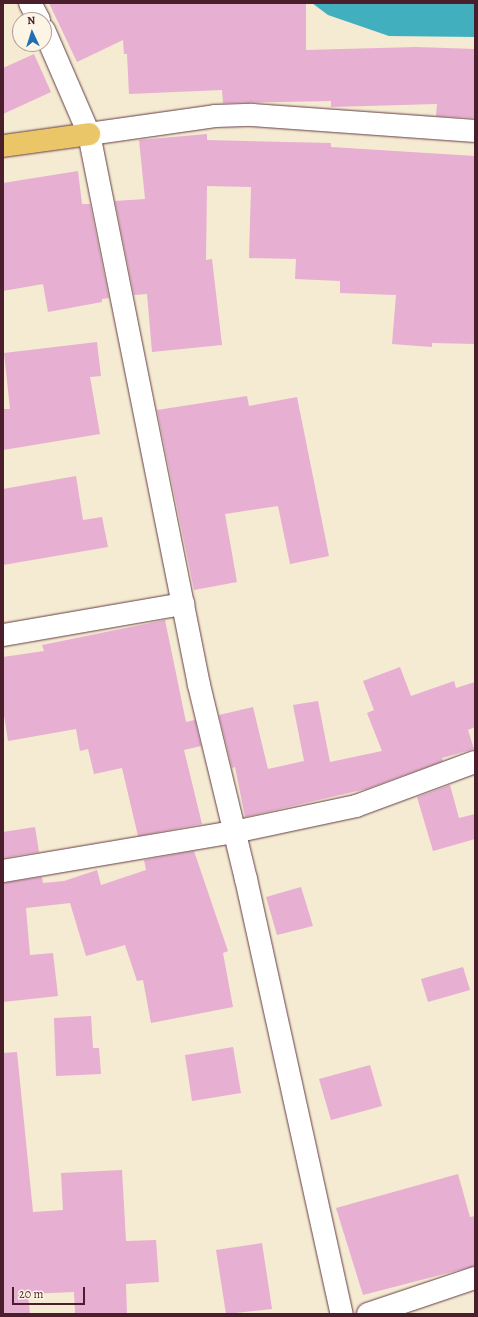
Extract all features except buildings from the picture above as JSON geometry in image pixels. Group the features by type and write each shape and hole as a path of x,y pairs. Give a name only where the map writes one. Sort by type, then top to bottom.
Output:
{"highway":[{"path":"3,146 89,134"}],"street":[{"path":"30,3 35,12"},
{"path":"52,48 89,134 183,604 342,1314"},
{"path":"89,134 215,116 252,115 475,131"},
{"path":"3,635 183,604"},
{"path":"3,871 234,832 356,806 475,762"},
{"path":"368,1314 475,1278"}],"water":[{"path":"312,3 475,3 475,37 389,36 328,15"}]}
